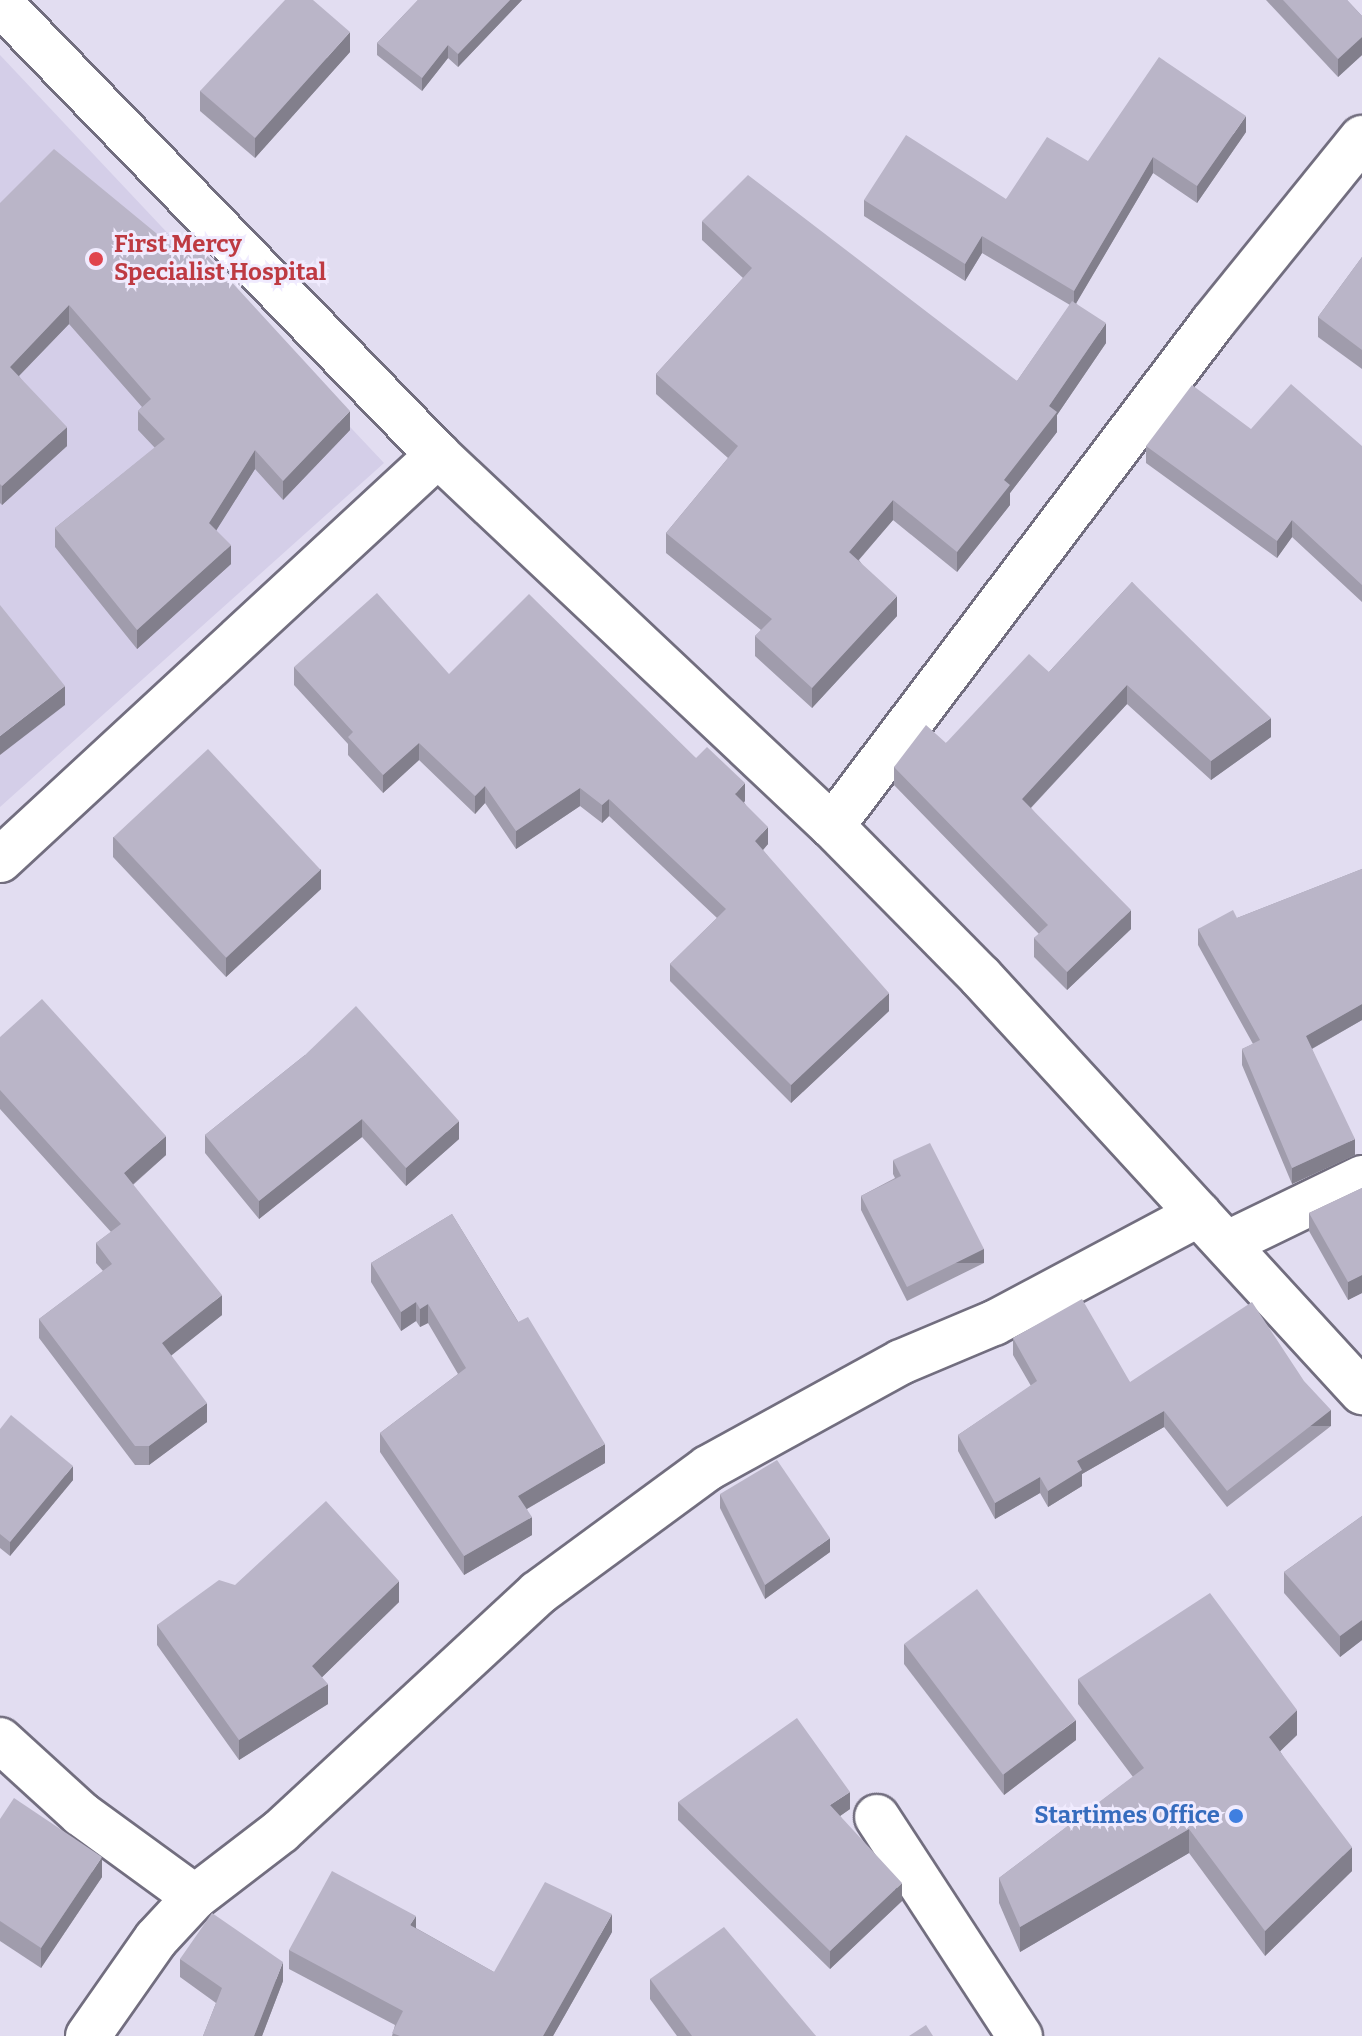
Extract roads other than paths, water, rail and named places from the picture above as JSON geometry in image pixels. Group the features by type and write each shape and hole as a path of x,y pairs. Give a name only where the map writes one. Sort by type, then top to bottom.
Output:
{"street":[{"path":"0,3 438,455 832,826 980,976 1362,1392"},
{"path":"832,826 1213,322 1362,138"},
{"path":"0,860 438,455"},
{"path":"88,2036 156,1939 195,1897 281,1831 538,1593 708,1468 901,1362 1214,1228 1362,1178"},
{"path":"0,1740 81,1814 195,1897"},
{"path":"877,1817 1020,2036"}],"place":[{"name":"First Mercy Specialist Hospital","path":"96,259"},
{"name":"Startimes Office","path":"1236,1816"}]}
